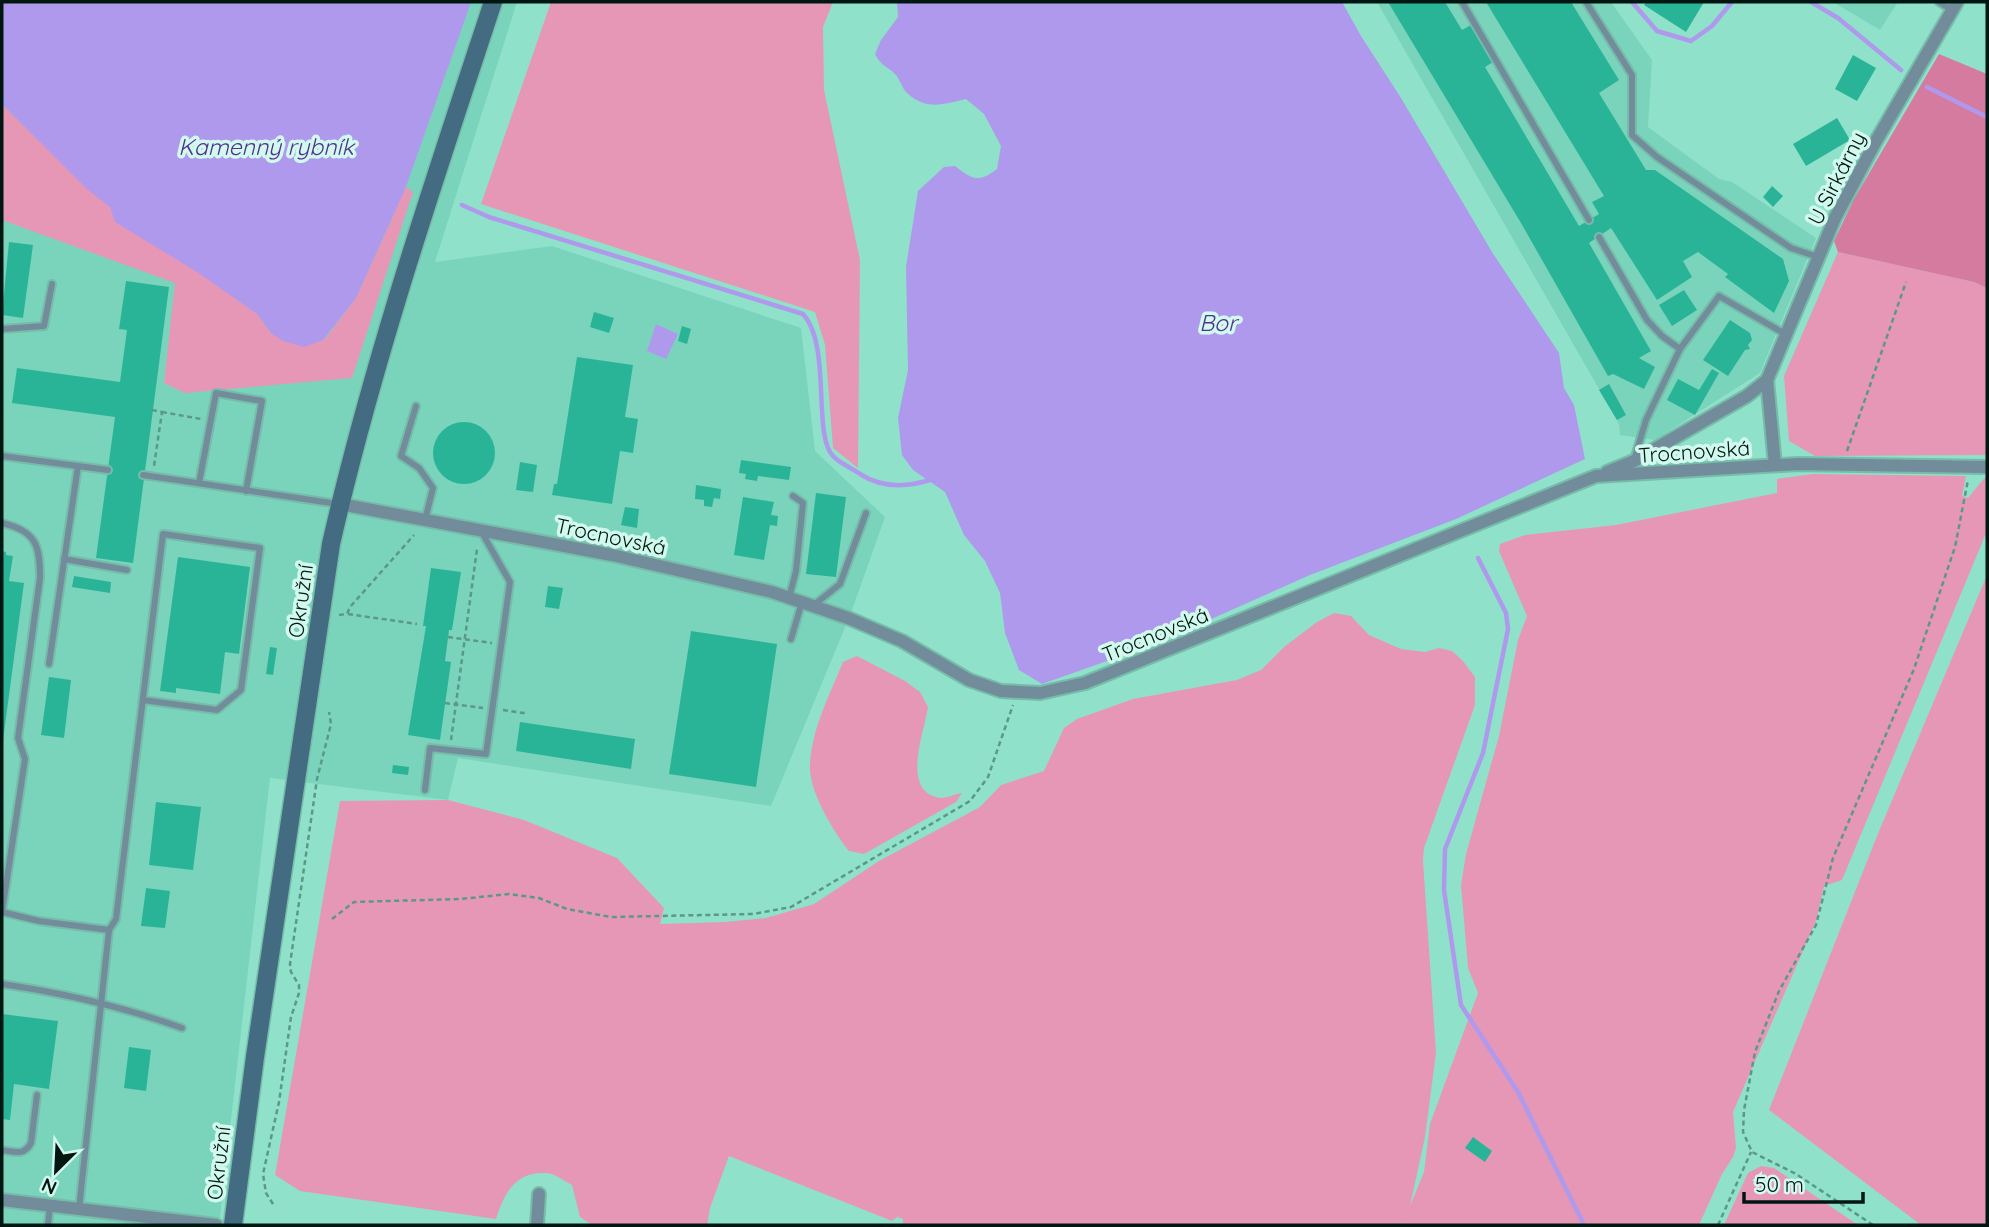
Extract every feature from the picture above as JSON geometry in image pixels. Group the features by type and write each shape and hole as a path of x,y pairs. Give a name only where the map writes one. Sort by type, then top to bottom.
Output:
{"main road":[{"name":"Okružní","path":"233,1225 292,797 331,544 349,464 418,227 493,2"}],"street":[{"name":"U Sirkárny","path":"1775,465 1767,380 1835,218 1954,6"},
{"path":"1596,476 1634,461 1747,396 1767,380"},
{"name":"Trocnovská","path":"340,504 624,558 772,592 902,641 970,680 1002,691 1040,693 1085,683 1596,476 1775,465 1987,467"},
{"path":"537,1225 539,1194"},
{"path":"2,1199 216,1225"}],"lane":[{"path":"1462,2 1589,220"},
{"path":"1586,2 1632,75 1632,135 1657,157 1791,248 1818,257"},
{"path":"1939,2 1954,6"},
{"path":"1599,237 1647,320 1662,336 1680,349"},
{"path":"2,329 44,326 52,284"},
{"path":"1634,461 1646,420 1680,349 1719,296 1787,334"},
{"path":"199,483 216,393 262,401 246,491"},
{"path":"416,406 401,456 419,468 433,488 425,520"},
{"path":"2,456 108,470"},
{"path":"49,664 78,466"},
{"path":"143,475 340,504"},
{"path":"791,639 801,602 796,571 803,503 793,496"},
{"path":"801,602 840,584 866,513"},
{"path":"2,523 22,528 33,538 40,558 40,578 18,738 25,759 2,912 39,921 110,930"},
{"path":"425,790 430,748 486,754 510,582 480,530"},
{"path":"79,1209 110,930 116,919 163,534 260,548 241,690 217,710 143,700"},
{"path":"65,559 127,570"},
{"path":"2,984 61,992 101,1005 144,1014 182,1028"},
{"path":"2,1150 22,1153 28,1149 37,1095"},
{"path":"48,1225 50,1206"}],"path":[{"path":"1849,465 1847,448 1906,282"},
{"path":"152,410 211,420"},
{"path":"152,476 162,412"},
{"path":"1873,1225 1796,1174 1752,1152 1743,1132 1744,1110 1755,1052 1779,991 1816,925 1833,858 1914,669 1955,547 1971,466"},
{"path":"450,750 480,530"},
{"path":"347,614 350,607 414,536"},
{"path":"340,615 417,624"},
{"path":"448,637 502,644"},
{"path":"332,919 354,902 460,899 509,894 539,898 568,909 611,917 753,914 791,907 970,801 988,776 1017,692"},
{"path":"273,1204 266,1193 263,1174 279,1102 290,1017 299,993 299,985 291,972 290,964 317,779 331,724 329,712"},
{"path":"1717,1225 1752,1152"}],"shaded area":[{"path":"2,2 517,2 435,262 552,246 801,328 815,451 885,517 851,613 771,806 458,758 448,800 270,778 219,1225 2,1225"},
{"path":"551,2 833,2 823,27 824,90 860,260 858,468 833,448 825,345 815,312 481,204"},
{"path":"1377,2 1611,2 1652,60 1648,127 1719,179 1732,182 1816,238 1760,373 1655,440 1620,435 1619,424"},
{"path":"1833,2 1898,2 1880,30"},
{"path":"1939,54 1987,74 1987,288 1974,282 1838,252 1834,241 1854,199"},
{"path":"2,104 88,189 257,314 272,334 324,340 356,298 406,187 413,192 352,378 185,393 164,383 175,283 2,220"},
{"path":"1838,252 1974,282 1987,288 1987,455 1815,456 1789,441 1784,376"},
{"path":"1813,474 1966,476 1962,496 1968,498 1987,475 1987,531 1842,880 1824,886 1816,921 1733,1112 1736,1148 1733,1157 1722,1174 1699,1225 1403,1225 1403,1222 1401,1225 903,1225 903,1219 897,1217 892,1221 729,1156 710,1208 707,1225 592,1225 580,1217 572,1185 549,1173 526,1176 512,1186 496,1219 300,1191 275,1175 340,801 448,800 524,820 617,858 664,908 660,924 766,918 814,904 879,861 980,807 1001,785 1044,771 1064,728 1077,719 1133,699 1237,680 1261,670 1284,647 1317,622 1334,613 1351,616 1369,635 1401,649 1425,652 1439,648 1452,651 1475,677 1475,705 1424,848 1436,1053 1425,1137 1410,1206 1424,1172 1430,1124 1478,993 1468,968 1461,885 1466,854 1499,736 1518,640 1527,616 1499,551 1500,544 1525,535 1616,525 1777,493 1777,479"},
{"path":"1987,575 1987,1225 1921,1225 1769,1110 1877,836"},
{"path":"857,656 905,681 920,692 928,707 918,760 921,785 928,794 941,798 962,793 956,802 864,854 849,851 836,833 817,798 810,774 811,751 827,699 843,662"},
{"path":"1761,1166 1774,1168 1858,1225 1724,1225 1748,1173"}],"water":[{"name":"Kamenný rybník","path":"2,2 471,2 406,187 356,298 323,340 304,347 283,341 272,334 257,314 197,272 115,222 110,207 88,190 2,104"},
{"name":"Bor","path":"897,2 1342,2 1492,252 1559,353 1564,388 1574,405 1585,459 1456,519 1310,575 1155,644 1042,684 1019,670 1005,633 1000,593 985,561 964,535 945,492 913,470 902,455 898,418 908,370 906,267 918,191 944,167 955,166 971,177 985,176 997,169 1001,146 984,114 966,99 935,105 921,102 907,93 897,76 882,64 875,54 881,40 898,17"},
{"path":"656,324 678,334 666,359 647,351"}],"building":[{"path":"1388,2 1445,2 1462,30 1471,25 1493,62 1485,67 1579,226 1599,214 1592,202 1604,196 1486,2 1571,2 1619,80 1599,93 1646,170 1655,170 1783,259 1789,281 1774,313 1725,277 1728,274 1698,252 1683,261 1692,277 1657,300 1611,228 1589,243 1651,351 1639,358 1655,367 1644,389 1613,374 1608,376 1521,223"},
{"path":"1646,2 1704,2 1686,32 1644,5"},
{"path":"1853,55 1876,68 1857,101 1835,89"},
{"path":"1837,118 1850,140 1806,166 1793,144"},
{"path":"1772,186 1783,196 1773,207 1763,197"},
{"path":"9,242 33,245 23,318 2,315"},
{"path":"126,281 169,287 133,563 96,558 115,417 12,403 17,368 120,382 127,330 119,329"},
{"path":"1684,290 1697,310 1672,326 1659,305"},
{"path":"594,312 614,318 609,333 590,327"},
{"path":"1730,320 1750,333 1752,340 1748,345 1750,349 1745,350 1728,376 1703,360"},
{"path":"682,326 691,329 687,344 678,341"},
{"path":"577,357 633,365 625,417 638,419 633,453 620,451 612,504 552,495 554,484 557,484"},
{"path":"1712,369 1719,373 1695,415 1667,400 1678,379 1699,390"},
{"path":"1609,384 1626,415 1617,420 1599,390"},
{"path":"458,422 470,422 486,431 493,441 493,465 486,475 470,484 458,484 447,479 438,470 433,459 433,447 438,436 447,427"},
{"path":"741,460 791,467 789,480 758,476 757,481 745,479 746,474 739,473"},
{"path":"520,462 537,465 533,492 516,490"},
{"path":"696,485 721,489 720,499 714,498 712,507 704,506 704,500 695,499"},
{"path":"816,493 846,497 836,577 806,574"},
{"path":"743,497 774,502 771,515 778,516 777,526 770,525 764,560 734,555"},
{"path":"625,507 639,509 637,528 621,525"},
{"path":"2,551 13,556 9,581 24,583 3,740"},
{"path":"178,557 250,567 239,654 225,652 220,694 176,688 176,693 160,691"},
{"path":"431,568 461,572 445,661 451,662 440,740 408,735 426,626 423,626"},
{"path":"74,576 111,582 110,593 72,587"},
{"path":"548,586 563,588 559,609 545,607"},
{"path":"691,631 777,644 756,787 669,774"},
{"path":"270,647 277,648 273,675 266,674"},
{"path":"49,677 71,680 64,738 41,735"},
{"path":"520,722 635,739 631,769 516,751"},
{"path":"393,765 409,767 408,775 392,773"},
{"path":"156,802 201,807 193,870 149,865"},
{"path":"146,888 170,891 165,928 141,926"},
{"path":"2,1014 58,1021 49,1089 14,1084 10,1120 2,1119"},
{"path":"129,1047 151,1050 146,1091 124,1088"},
{"path":"1473,1137 1492,1151 1485,1162 1465,1148"}],"waterway":[{"path":"1632,2 1657,31 1691,41 1712,26 1732,2"},
{"path":"1811,2 1838,18 1901,70"},
{"path":"1927,87 1987,117"},
{"path":"462,205 489,217 803,314 812,328 817,347 824,429 827,445 833,456 878,482 905,485 933,479"},
{"path":"1478,558 1506,613 1508,629 1483,753 1445,849 1444,890 1461,1005 1518,1092 1584,1225"}]}
